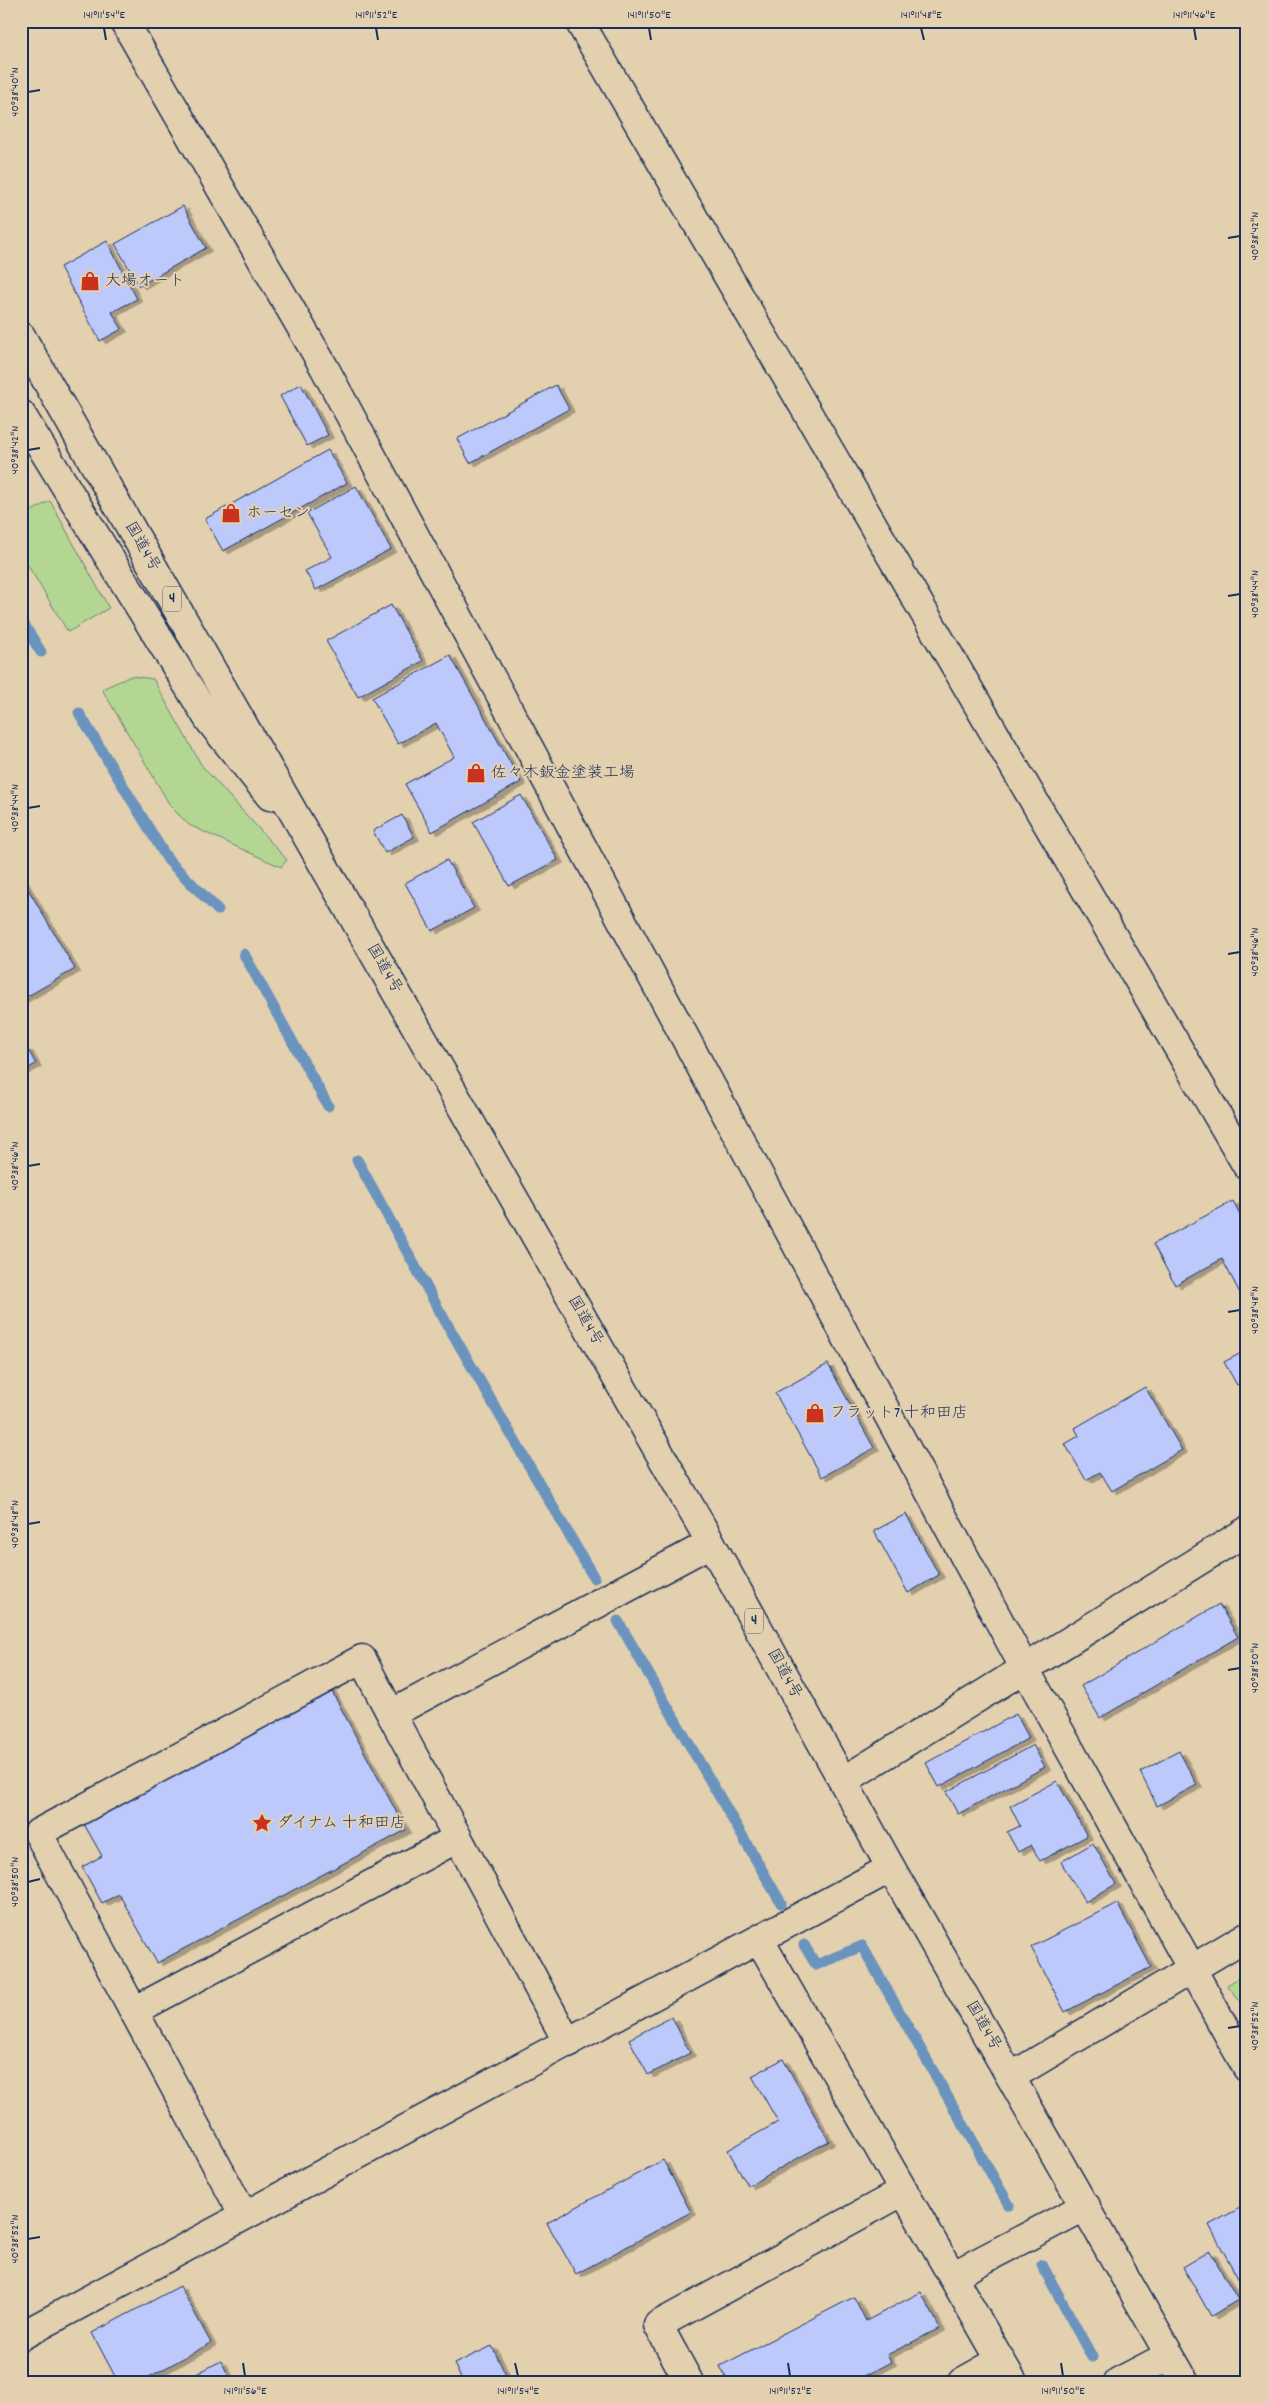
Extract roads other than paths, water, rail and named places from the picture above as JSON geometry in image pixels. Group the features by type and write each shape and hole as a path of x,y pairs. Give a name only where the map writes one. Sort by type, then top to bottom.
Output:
{"main road":[{"path":"124,21 324,367 1025,1669 1247,2068"},
{"path":"579,21 1247,1166"},
{"name":"国道4号","path":"21,336 323,862 1185,2382"},
{"name":"国道4号","path":"21,414 209,720 323,862"},
{"path":"843,1781 1247,1531"},
{"path":"391,1714 710,1543"},
{"path":"244,2216 38,1833 362,1659 568,2043"},
{"path":"134,2012 458,1838"},
{"path":"21,2336 892,1868"},
{"path":"1012,2076 1193,1970 1247,1936"},
{"path":"759,1939 1007,2371 962,2382"},
{"path":"689,2382 658,2325 904,2191"},
{"path":"952,2276 1086,2206"},
{"path":"1118,2382 1170,2355"}],"waterway":[{"path":"21,620 41,652"},
{"path":"79,713 168,860 218,910"},
{"path":"244,954 328,1106"},
{"path":"357,1160 439,1310 594,1578"},
{"path":"618,1621 781,1903"},
{"path":"804,1945 816,1965 862,1946 1009,2205"},
{"path":"1042,2265 1092,2357"}],"place":[{"name":"大場オート","path":"90,281"},
{"name":"ホーセン","path":"231,513"},
{"name":"佐々木鈑金塗装工場","path":"476,773"},
{"name":"フラット7 十和田店","path":"815,1413"},
{"name":"ダイナム 十和田店","path":"262,1823"}]}
